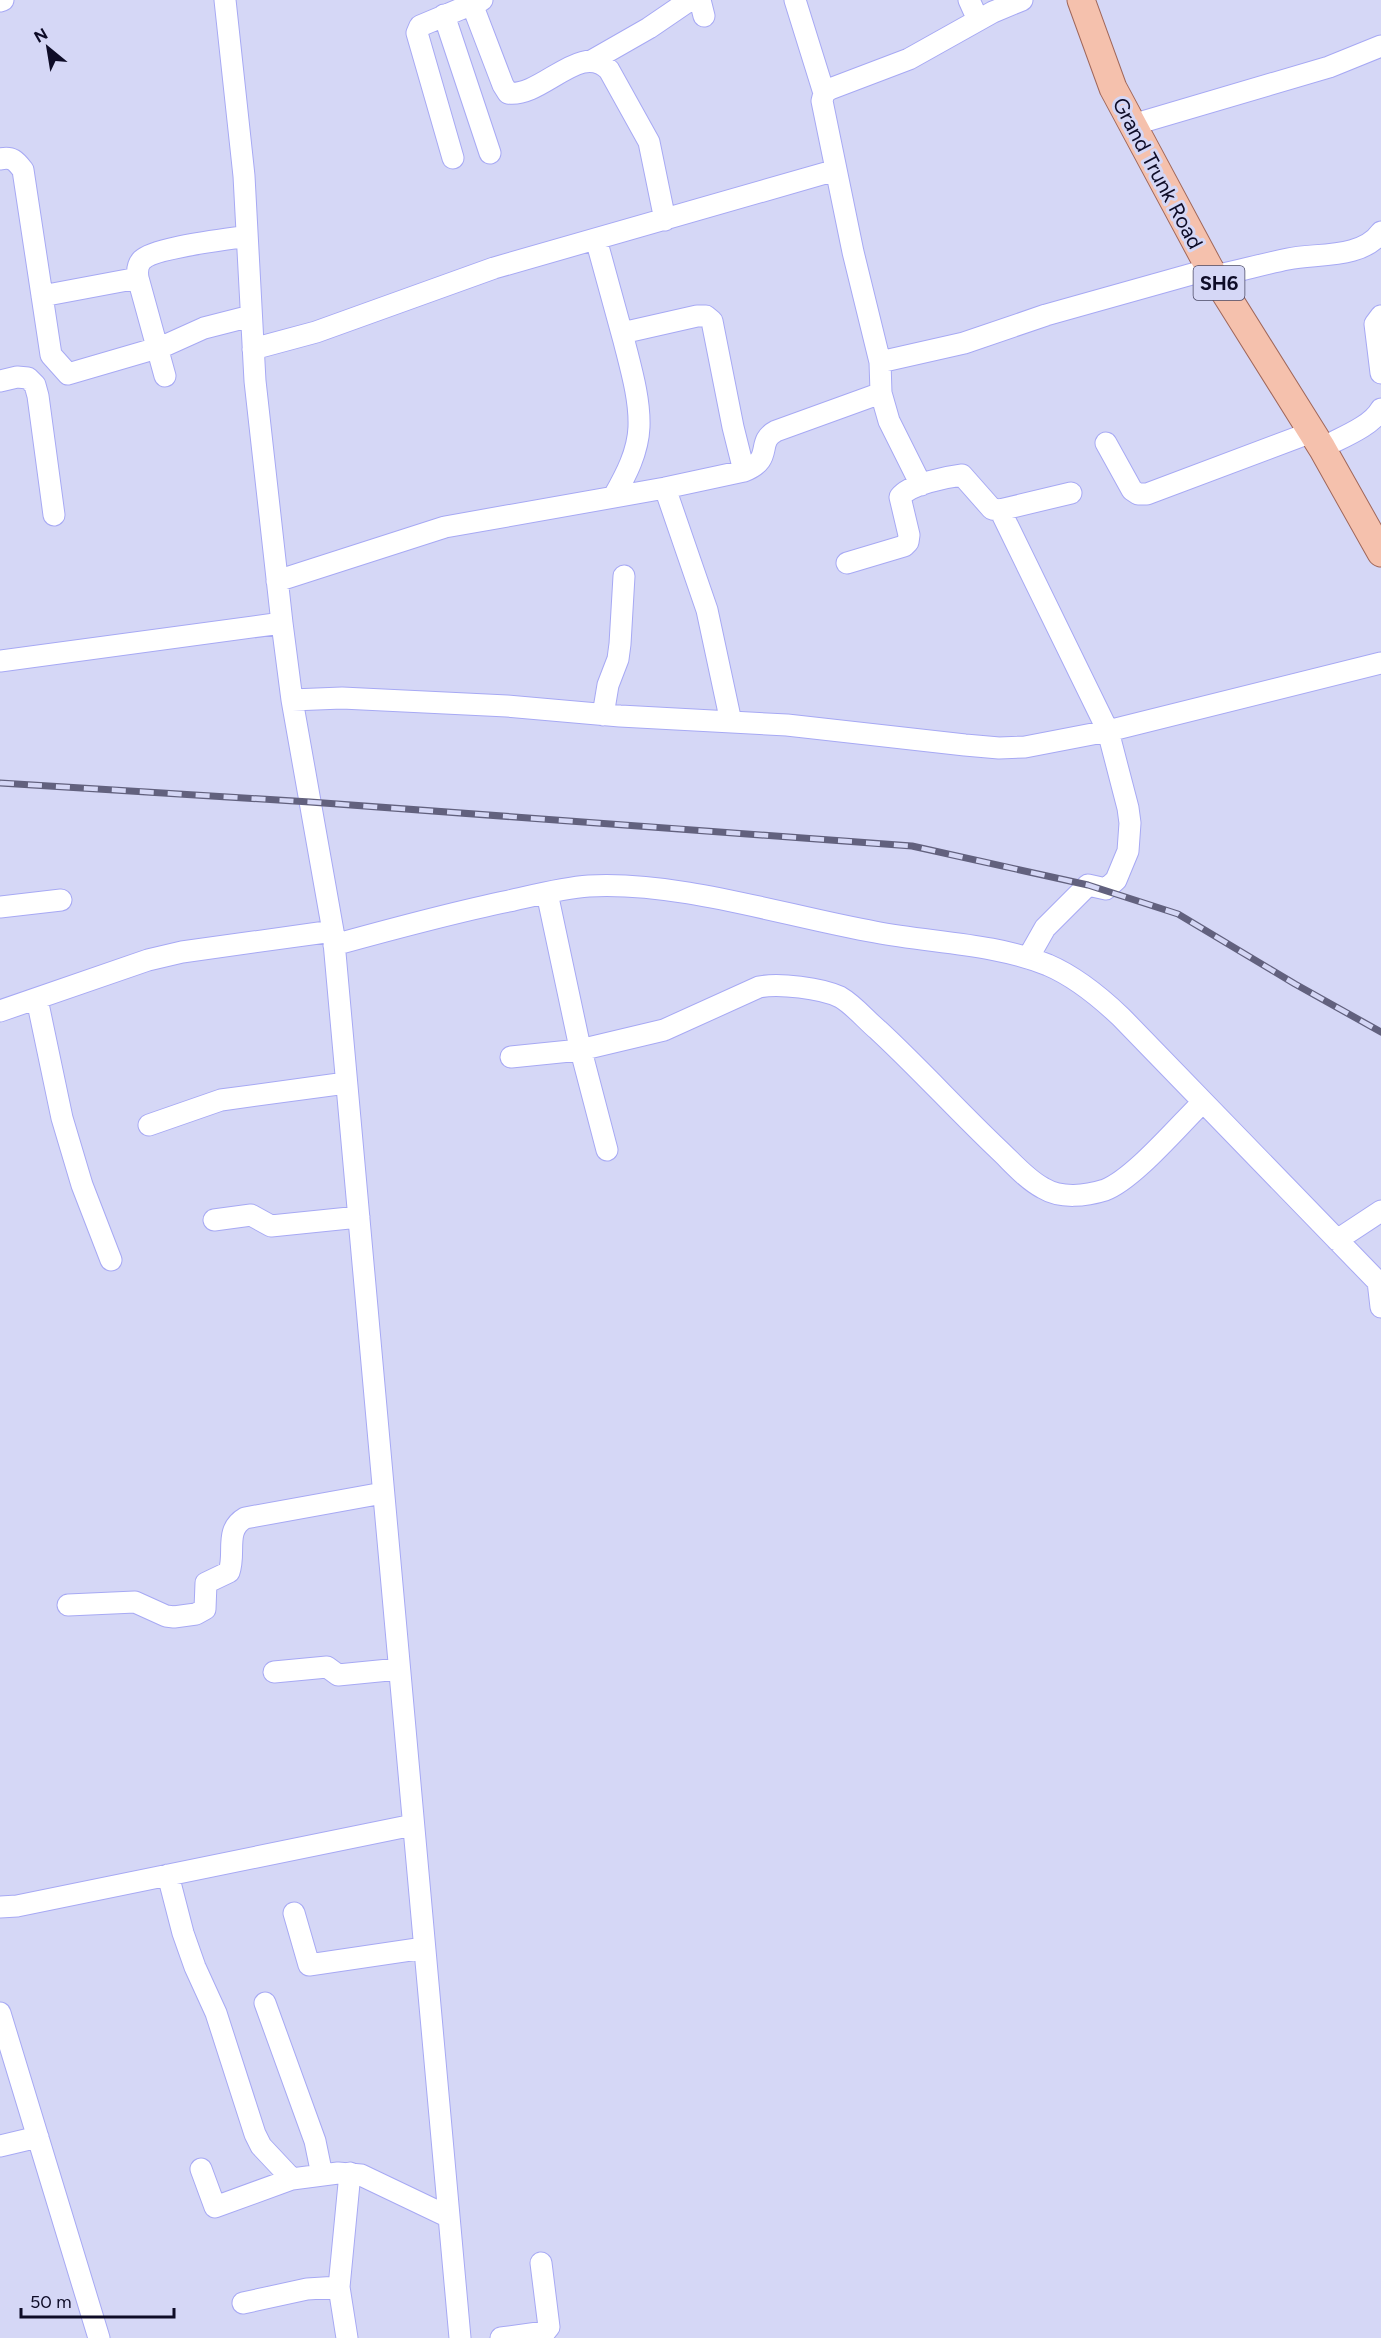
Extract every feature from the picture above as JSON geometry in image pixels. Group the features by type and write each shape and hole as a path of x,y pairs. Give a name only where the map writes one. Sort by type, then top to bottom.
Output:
{"main road":[{"name":"Grand Trunk Road","path":"1081,0 1113,88 1212,273 1317,440 1381,553"}],"street":[{"path":"225,0 244,176 253,349 277,580 292,700 333,938 460,2338"},
{"path":"453,158 417,33 420,26 477,2 503,85 508,93 517,94 581,62 593,60 649,28 690,0"},
{"path":"795,0 824,93 822,101 836,170 880,362 881,393 889,421 921,485"},
{"path":"969,0 978,20"},
{"path":"824,93 909,59 978,20 1022,0"},
{"path":"444,15 490,153"},
{"path":"1132,124 1329,67 1381,46"},
{"path":"593,60 602,63 609,70 649,142 665,220"},
{"path":"0,159 7,157 16,160 23,170 51,355 68,374 157,348 204,328 251,316"},
{"path":"253,349 316,332 494,268 836,170"},
{"path":"880,362 964,344 1046,315 1212,273 1314,254 1336,254 1368,243 1381,232"},
{"path":"165,376 138,278 137,270 141,261 151,255 247,236"},
{"path":"596,239 636,392 639,427 635,449 614,496"},
{"path":"42,296 138,278"},
{"path":"621,333 697,316 706,316 712,321 744,471"},
{"path":"1381,316 1375,324 1375,331 1381,373"},
{"path":"0,381 17,377 28,378 35,385 54,515"},
{"path":"277,580 445,527 665,488 744,471 756,466 762,460 770,434 881,393"},
{"path":"1106,443 1132,490 1138,495 1147,494 1368,423 1378,415 1381,409"},
{"path":"847,563 904,546 908,542 909,535 900,497 904,492 921,485 962,475 993,509 1000,510 1071,493"},
{"path":"665,488 706,610 731,722"},
{"path":"1000,510 1108,731 1128,808 1128,851 1116,880 1107,889 1088,885 1045,928 1028,958"},
{"path":"603,715 608,685 621,644 624,576"},
{"path":"0,661 282,623"},
{"path":"292,700 342,698 410,700 874,733 999,748 1025,747 1108,731 1381,663"},
{"path":"0,1011 148,960 182,952 333,938 546,893 590,886 620,886 681,892 856,929 1001,951 1049,966 1093,991 1121,1017 1379,1283 1381,1307"},
{"path":"546,893 580,1050 607,1150"},
{"path":"0,907 61,900"},
{"path":"511,1057 580,1050 664,1030 759,987 769,985 828,993 846,1002 896,1047 955,1108 1027,1176 1042,1188 1058,1194 1085,1195 1107,1189 1127,1178 1203,1102"},
{"path":"37,999 62,1118 82,1185 111,1260"},
{"path":"149,1125 221,1100 346,1083"},
{"path":"1336,1240 1381,1211"},
{"path":"214,1220 251,1215 271,1226 359,1217"},
{"path":"68,1605 135,1602 166,1616 196,1614 205,1609 206,1583 229,1572 232,1532 238,1522 245,1518 383,1493"},
{"path":"274,1672 327,1667 338,1675 399,1669"},
{"path":"0,1907 17,1906 414,1825"},
{"path":"168,1875 183,1933 195,1967 216,2013 255,2134 261,2146 292,2179"},
{"path":"294,1913 309,1965 424,1948"},
{"path":"265,2003 315,2141 322,2175"},
{"path":"0,2013 99,2338"},
{"path":"0,2146 38,2137"},
{"path":"201,2169 215,2207 292,2179 350,2174 360,2175 449,2217"},
{"path":"347,2338 339,2287 350,2174"},
{"path":"501,2338 545,2332 549,2327 541,2263"},
{"path":"243,2303 307,2289 339,2287"}],"railway":[{"path":"0,783 310,802 912,846 1088,885 1178,914 1381,1032"}]}
